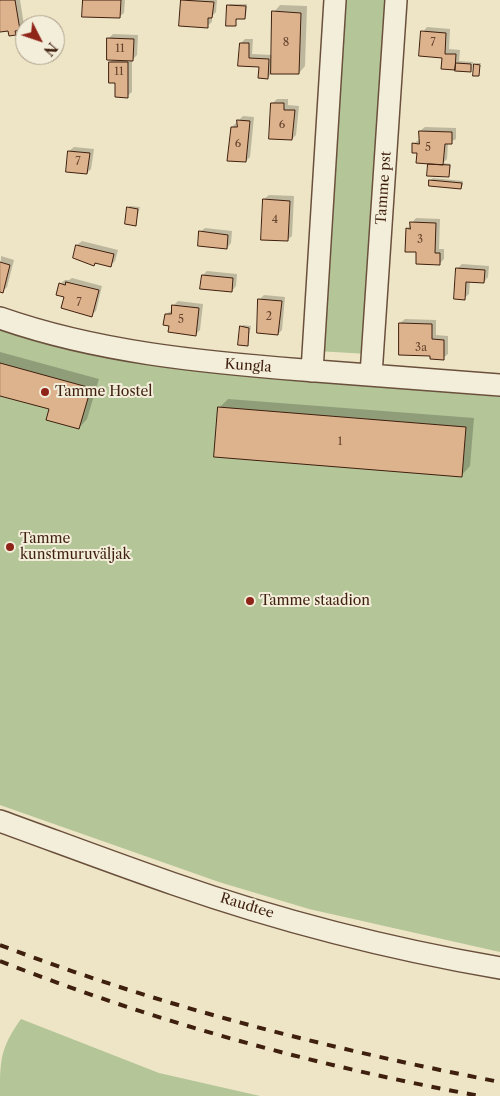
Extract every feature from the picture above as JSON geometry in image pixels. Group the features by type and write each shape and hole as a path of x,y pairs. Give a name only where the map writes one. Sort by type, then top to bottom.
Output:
{"street":[{"path":"312,371 335,0"},
{"name":"Tamme pst","path":"371,375 396,0"},
{"name":"Kungla","path":"0,318 24,327 110,347 212,363 500,386"},
{"name":"Raudtee","path":"0,821 175,884 272,914 439,958 500,968"}],"green space":[{"path":"339,0 393,0 369,354 316,351"},
{"name":"Tamme staadion","path":"0,329 72,348 267,377 500,397 500,952 309,909 219,882 0,805"},
{"path":"21,1019 159,1073 260,1096 0,1096 0,1073 5,1047"}],"building":[{"path":"0,0 15,0 18,15 15,15 15,35 9,36 8,31 0,32"},
{"path":"83,0 121,0 120,18 82,17"},
{"path":"181,0 214,2 212,18 208,18 208,28 179,26"},
{"path":"227,5 246,6 245,19 236,19 236,26 226,26"},
{"path":"272,11 301,13 299,74 271,74"},
{"path":"421,31 446,33 445,54 456,54 455,70 441,69 442,58 419,56"},
{"path":"107,38 134,39 133,61 107,60"},
{"path":"240,43 249,43 249,58 269,59 268,79 258,78 259,67 238,66"},
{"path":"109,62 128,62 128,98 115,97 115,83 109,83"},
{"path":"456,63 471,64 471,72 455,71"},
{"path":"474,64 480,65 479,76 473,76"},
{"path":"271,103 284,103 284,110 295,110 292,140 269,139"},
{"path":"237,120 250,121 246,162 227,161 231,127 237,127"},
{"path":"419,131 452,132 452,144 445,144 443,165 416,163 417,153 412,153 412,143 419,144"},
{"path":"68,151 90,153 87,174 66,172"},
{"path":"428,164 450,165 449,177 427,176"},
{"path":"429,180 462,183 461,189 429,186"},
{"path":"263,199 290,201 288,241 261,240"},
{"path":"127,207 138,209 136,226 125,224"},
{"path":"410,222 436,223 435,253 440,253 440,265 416,264 416,252 405,252 406,228 410,229"},
{"path":"199,231 228,235 227,249 198,246"},
{"path":"76,245 114,254 111,267 95,263 94,266 73,258"},
{"path":"0,262 10,265 3,293 0,292"},
{"path":"456,268 485,270 484,283 466,282 465,300 454,299"},
{"path":"202,275 233,278 232,292 200,289"},
{"path":"66,282 99,290 92,317 61,308 64,297 56,295 59,283 65,285"},
{"path":"258,299 282,301 278,335 257,333"},
{"path":"172,305 199,308 196,336 168,332 169,326 163,325 165,314 171,314"},
{"path":"399,323 432,324 432,339 444,340 444,360 430,359 430,356 399,355"},
{"path":"240,326 249,328 248,346 238,345"},
{"name":"Tamme Hostel","path":"0,363 91,388 79,429 46,420 49,409 0,396"},
{"path":"218,407 466,427 462,477 214,457"}],"railway":[{"path":"0,945 123,988 247,1024 373,1055 500,1082"},
{"path":"0,961 117,1004 237,1040 358,1071 480,1096"}],"place":[{"name":"Tamme Hostel","path":"45,392"},
{"name":"Tamme kunstmuruväljak","path":"10,547"},
{"name":"Tamme staadion","path":"250,601"}]}
